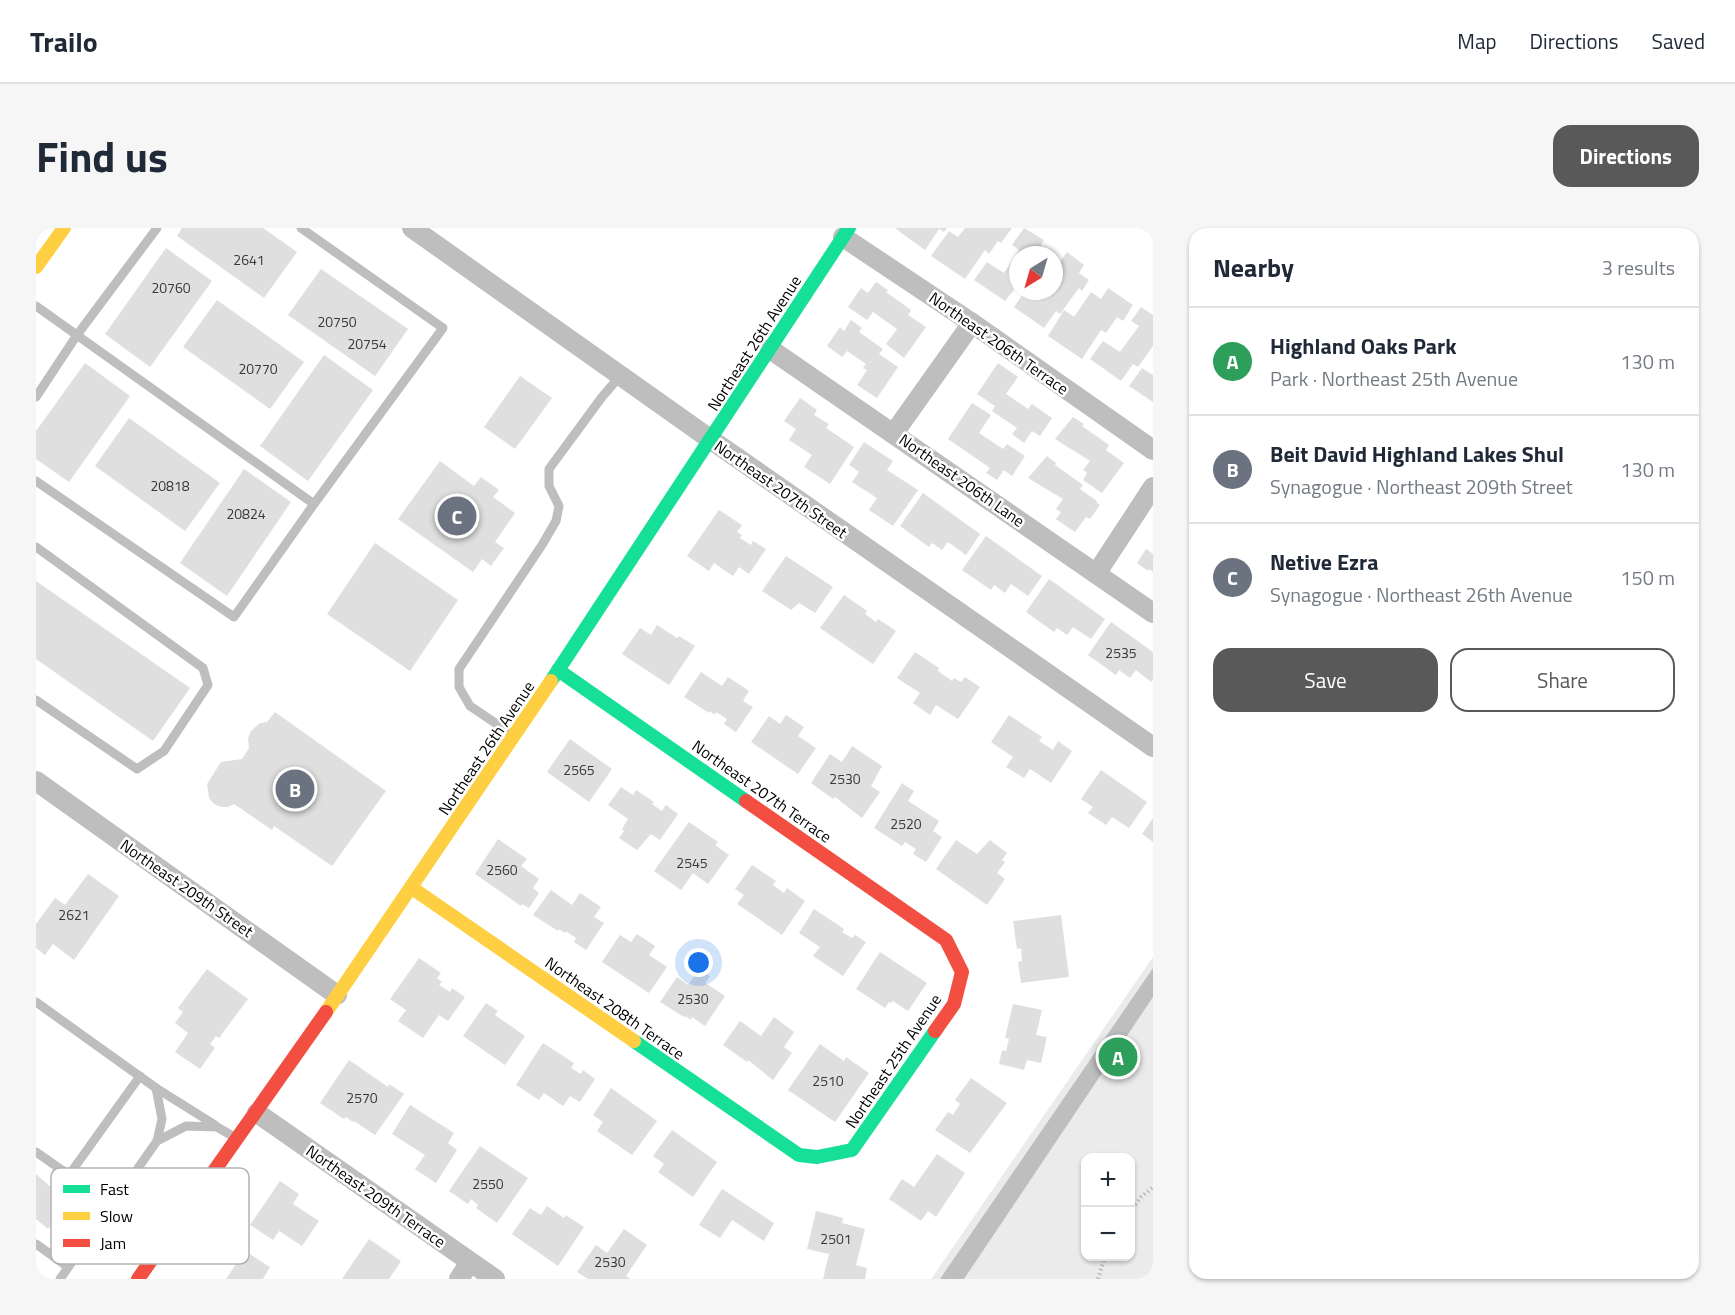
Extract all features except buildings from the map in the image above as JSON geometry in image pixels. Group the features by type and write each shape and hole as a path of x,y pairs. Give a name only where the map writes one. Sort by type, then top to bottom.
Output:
{"street":[{"path":"36,267 64,228"},
{"name":"Northeast 207th Street","path":"412,228 620,376 1153,747"},
{"name":"Northeast 206th Terrace","path":"846,232 1153,450"},
{"name":"Northeast 26th Avenue","path":"217,1168 412,888 846,232"},
{"path":"894,433 972,323"},
{"name":"Northeast 206th Lane","path":"770,349 1153,613"},
{"path":"1096,574 1153,487"},
{"name":"Northeast 207th Terrace","path":"558,670 946,940"},
{"name":"Northeast 209th Street","path":"36,781 337,995"},
{"name":"Northeast 208th Terrace","path":"412,888 799,1155"},
{"name":"Northeast 25th Avenue","path":"799,1155 817,1157 852,1150 954,1004 962,972 946,940"},
{"name":"Northeast 209th Terrace","path":"257,1113 495,1279"},
{"path":"459,1279 470,1262"},
{"name":"Northeast 26th Avenue","path":"138,1279 149,1264"}],"lane":[{"path":"36,398 77,335 158,228"},
{"path":"36,481 234,617 443,328 301,228"},
{"path":"36,306 314,504"},
{"path":"514,736 470,706 459,687 459,669 556,521 559,506 549,486 549,469 620,376"},
{"path":"36,547 203,668 208,685 164,751 137,769 36,700"},
{"path":"36,1002 156,1088 238,1139"},
{"path":"74,1168 140,1076"},
{"path":"138,1168 157,1141 162,1119 156,1088"},
{"path":"157,1141 186,1126 217,1127"},
{"path":"36,1152 59,1168"},
{"path":"36,1244 51,1255"},
{"path":"64,1264 68,1267"},
{"path":"60,1279 70,1264"}],"path":[{"path":"1134,1207 1141,1197 1153,1187"},
{"path":"1098,1279 1104,1261"}],"shaded area":[{"path":"1153,957 1153,1279 931,1279"},
{"path":"1153,968 1153,997 964,1279 940,1279"}],"traffic: fast":[{"path":"551,681 849,228"},
{"path":"558,670 746,801"},
{"path":"634,1041 799,1155 817,1157 852,1150 935,1031"}],"traffic: slow":[{"path":"36,267 64,228"},
{"path":"326,1012 551,681"},
{"path":"412,888 634,1041"}],"traffic: jam":[{"path":"746,801 946,940 962,972 954,1004 935,1031"},
{"path":"216,1168 326,1012"},
{"path":"138,1279 149,1264"}],"place":[{"name":"Netive Ezra","path":"457,516"},
{"name":"Beit David Highland Lakes Shul","path":"295,789"},
{"name":"Highland Oaks Park","path":"1118,1057"}]}
